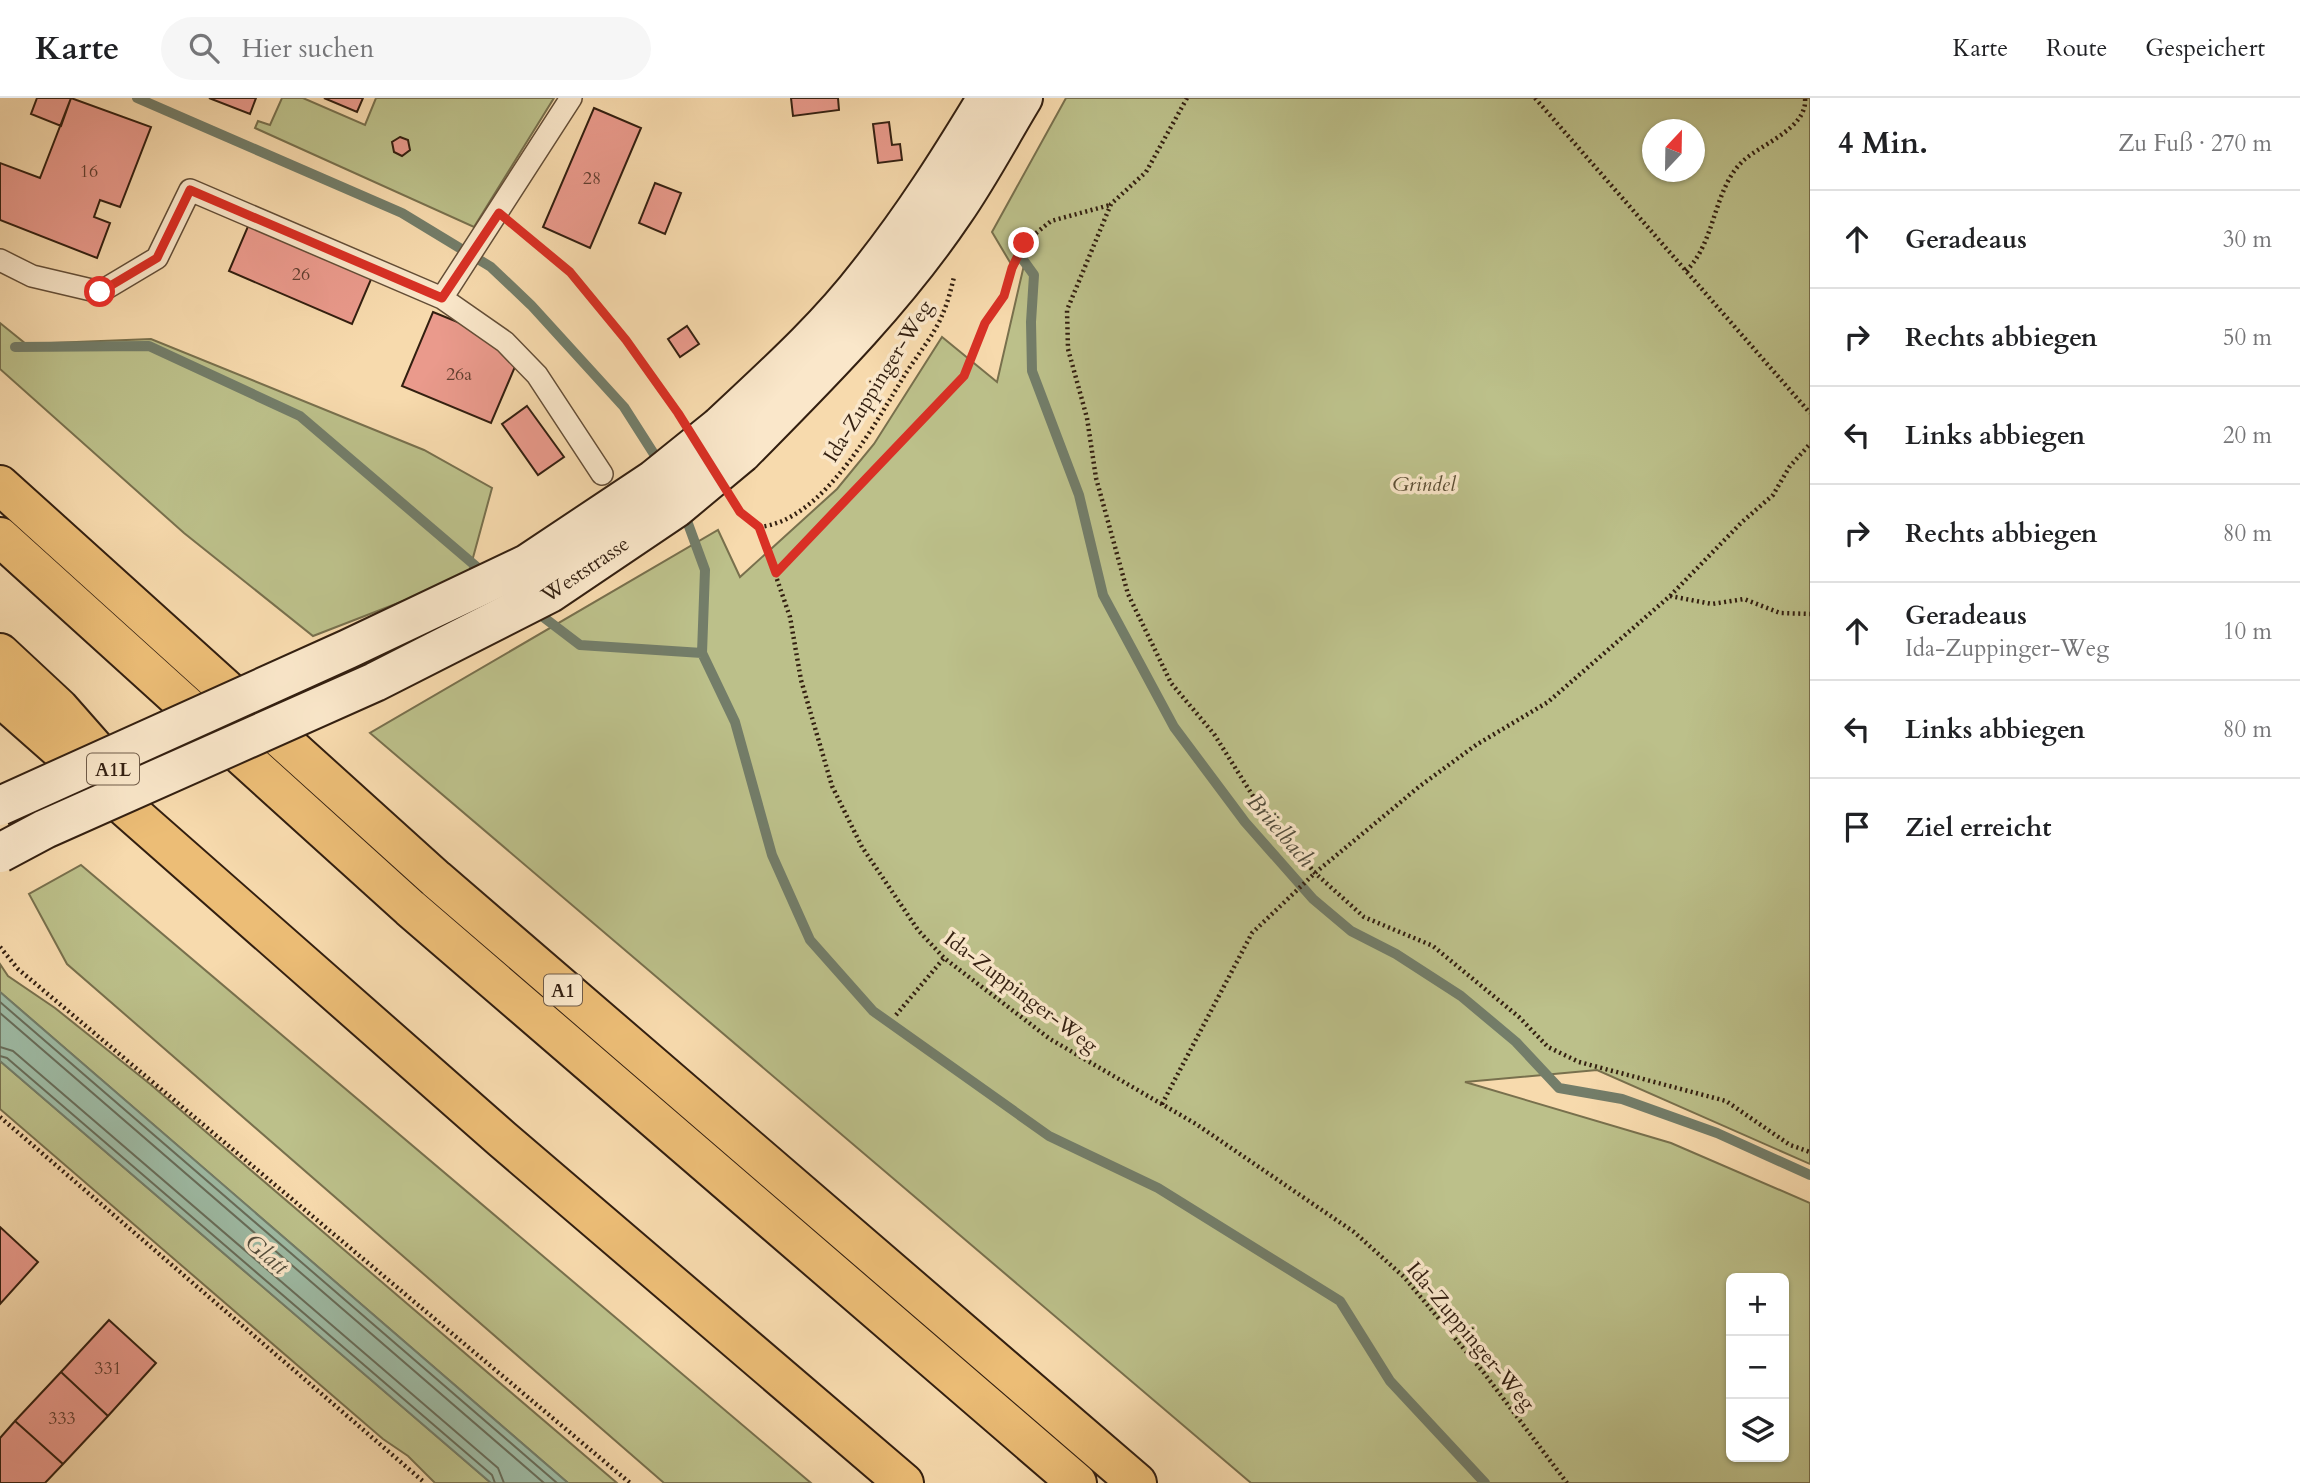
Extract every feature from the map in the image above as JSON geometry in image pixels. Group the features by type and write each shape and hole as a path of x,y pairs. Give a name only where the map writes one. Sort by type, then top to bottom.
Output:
{"highway":[{"name":"A1","path":"0,485 467,906 1137,1483"},
{"path":"0,537 400,899 1077,1483"},
{"name":"A1L","path":"0,653 59,708 219,891"},
{"path":"0,697 502,1139 904,1483"},
{"name":"A1L","path":"0,730 144,826"}],"main road":[{"name":"Weststrasse","path":"0,853 45,829 375,682 550,593 676,508 716,434 867,277 924,200 987,98"},
{"name":"Weststrasse","path":"0,806 348,649 527,564 653,480 716,434 813,382 892,293 954,212 1023,98"}],"lane":[{"path":"444,294 571,98"},
{"path":"0,260 32,276 100,292 157,258 190,190 444,294 505,342 537,375 602,474"}],"path":[{"path":"1187,98 1146,172 1111,204 1068,310 1068,349 1087,418 1096,478 1128,594 1171,683 1214,734 1258,804 1313,875 1364,917 1433,946 1519,1017 1548,1047 1579,1062 1726,1101 1790,1145 1810,1152"},
{"path":"1535,98 1810,413"},
{"path":"1686,271 1700,257 1719,203 1741,162 1797,121 1806,107 1805,98"},
{"path":"776,573 964,376 985,323 1004,296 1012,268 1024,243 1051,221 1111,204"},
{"path":"494,220 570,272 626,340 716,434"},
{"name":"Ida-Zuppinger-Weg","path":"956,270 943,314 868,433 832,481 796,514 778,525 759,527 790,617 801,680 832,786 862,847 918,930 944,958 1050,1039 1196,1124 1354,1232 1404,1277 1484,1373 1567,1483"},
{"path":"1161,1104 1252,933 1294,896 1313,875 1420,786 1476,746 1548,702 1670,596 1741,522 1773,495 1790,466 1810,444"},
{"path":"733,500 749,521 759,527"},
{"path":"1670,596 1712,604 1744,599 1780,613 1810,614"},
{"path":"0,947 18,969 630,1483"},
{"path":"895,1014 944,958"},
{"path":"0,1117 425,1483"}],"green space":[{"path":"282,98 303,98 365,125 376,98 554,98 474,227 255,128 258,121 270,125"},
{"name":"Grindel","path":"1066,98 1810,98 1810,1164 1597,1070 1465,1082 1671,1143 1810,1203 1810,1483 1251,1483 370,733 718,530 740,577 837,489 874,444 942,337 997,382 1027,252 1014,269 992,232"},
{"path":"0,323 26,344 151,339 424,450 492,488 468,576 313,636 184,533 0,369"},
{"path":"81,865 811,1483 664,1483 67,964 29,894"},
{"path":"0,964 8,976 55,1008 150,1084 617,1483 568,1483 0,992"},
{"path":"0,1061 491,1483 435,1483 408,1456 383,1439 0,1109"}],"water":[{"name":"Glatt","path":"0,992 568,1483 491,1483 0,1061"}],"building":[{"path":"37,98 71,98 61,126 31,114"},
{"path":"71,98 151,127 120,207 100,200 94,217 110,223 97,258 0,220 0,163 40,178"},
{"path":"209,98 256,98 250,114"},
{"path":"324,98 363,98 357,112"},
{"path":"791,98 838,98 839,110 793,116"},
{"path":"594,108 641,128 590,248 543,227"},
{"path":"889,122 892,145 900,144 902,160 878,163 873,124"},
{"path":"400,137 408,140 410,150 402,156 394,152 392,142"},
{"path":"655,183 681,193 665,234 639,223"},
{"path":"249,224 372,277 352,324 229,271"},
{"path":"433,312 497,338 517,362 491,423 402,386"},
{"path":"687,326 699,344 680,357 668,339"},
{"path":"527,406 564,457 538,475 502,424"},
{"path":"0,1227 38,1262 0,1304"},
{"path":"109,1320 156,1363 108,1416 61,1372"},
{"path":"61,1372 108,1416 63,1464 15,1421"},
{"path":"15,1421 63,1464 45,1483 0,1483 0,1438"}],"waterway":[{"path":"137,98 402,213 491,267 531,305 624,407 661,465"},
{"name":"Brüelbach","path":"1021,257 1034,275 1032,371 1079,495 1103,595 1174,727 1245,822 1313,899 1351,931 1396,954 1461,996 1516,1042 1559,1088 1622,1099 1717,1133 1810,1175"},
{"path":"15,347 149,346 300,416 485,574"},
{"path":"683,510 705,570 702,653 735,722 772,855 810,940 873,1011 1049,1136 1158,1188 1340,1301 1390,1381 1485,1483"},
{"path":"534,610 580,645 702,653"}],"route":[{"path":"100,292 157,258 190,190 442,298 499,213 570,272 626,340 678,413 740,512 759,527 776,573 964,376 985,323 996,313 1004,296 1012,268 1024,243"}]}
